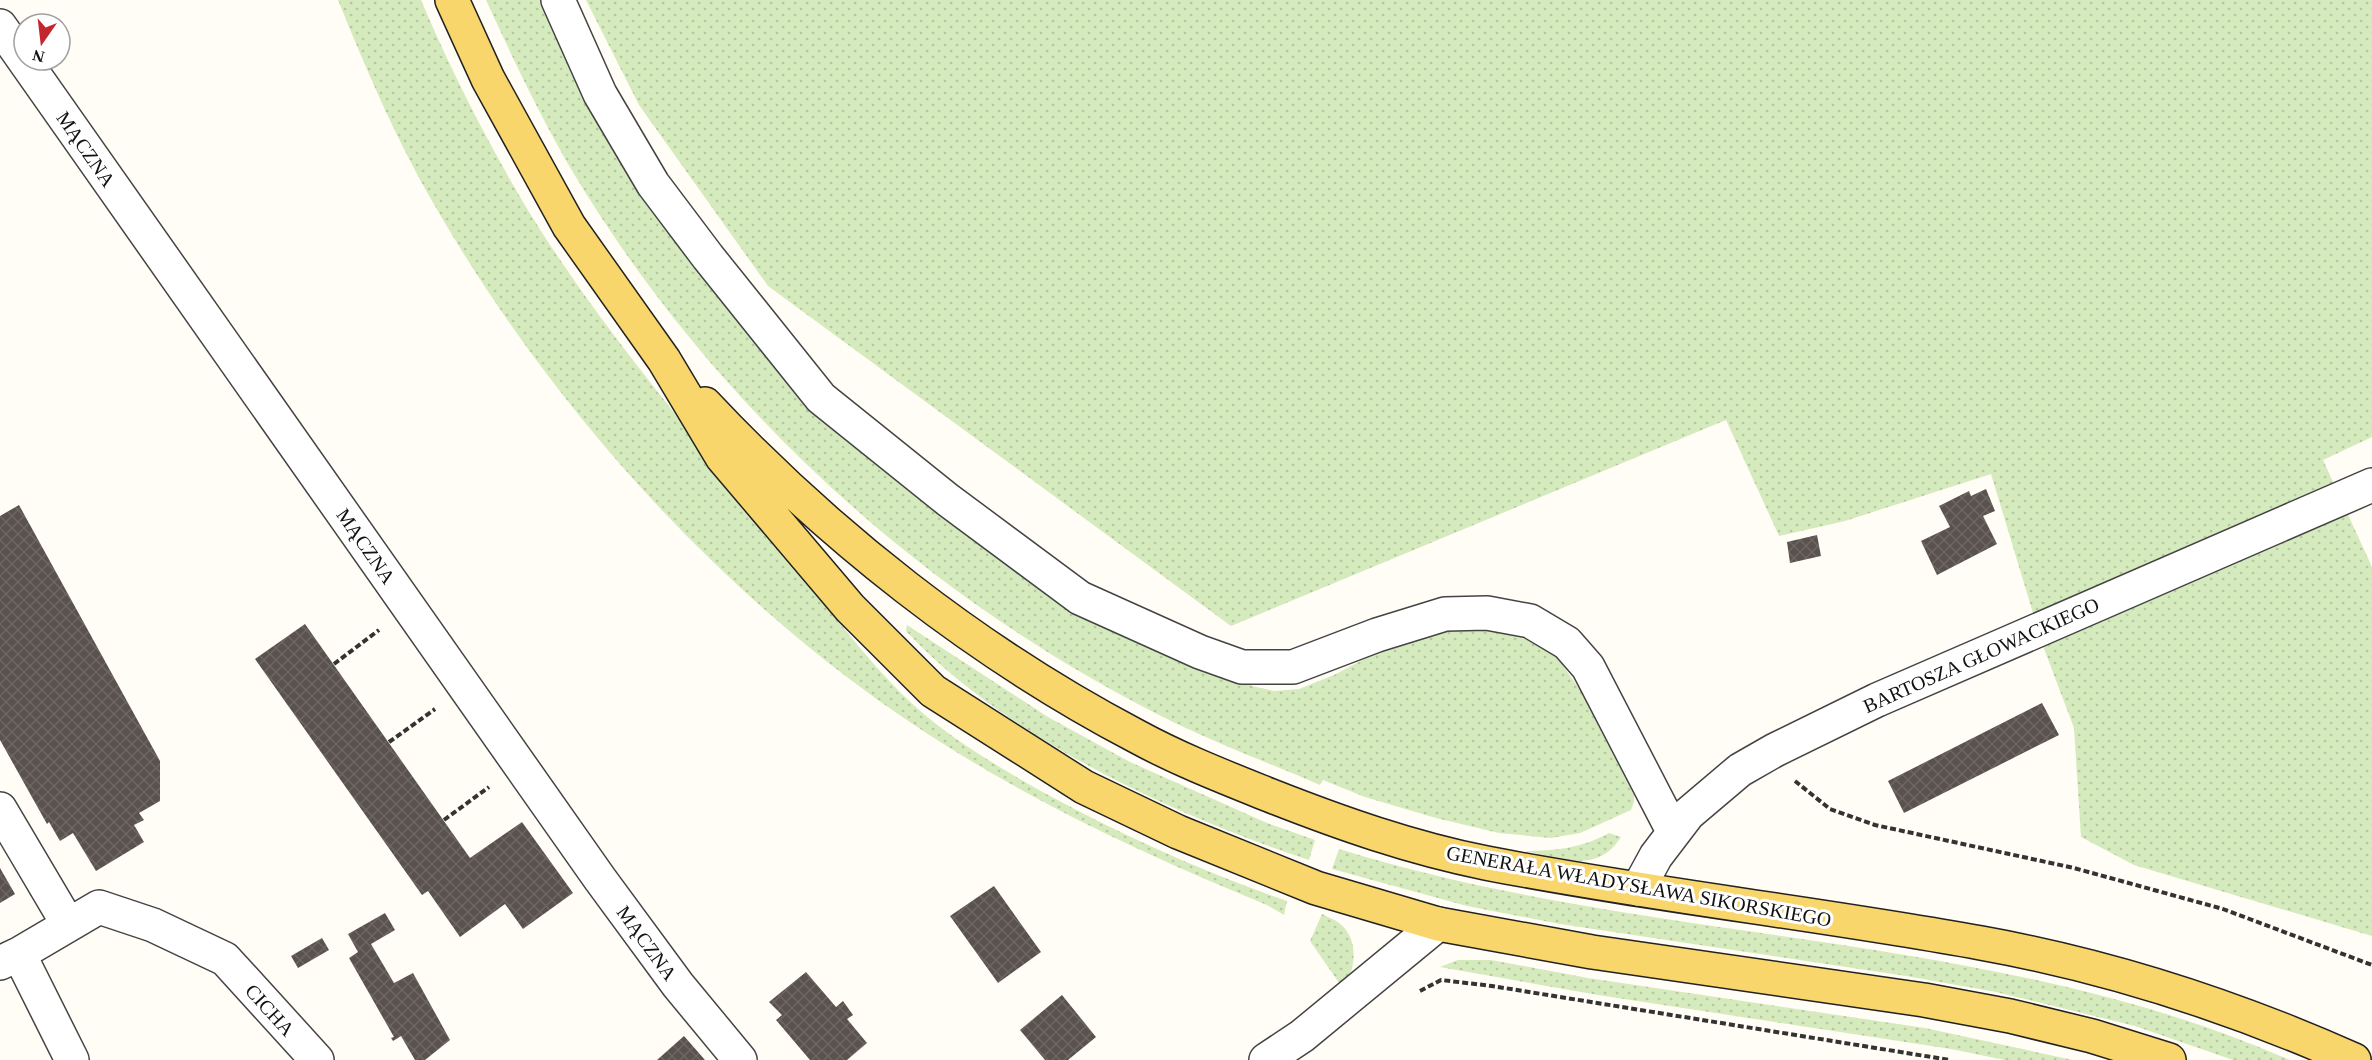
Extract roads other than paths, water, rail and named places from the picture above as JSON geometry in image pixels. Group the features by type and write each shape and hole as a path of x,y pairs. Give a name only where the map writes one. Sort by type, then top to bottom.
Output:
{"main road":[{"name":"GENERAŁA WŁADYSŁAWA SIKORSKIEGO","path":"452,0 488,79 569,226 664,360 722,457 850,608 933,691 1084,787 1178,832 1316,888 1438,924 1592,952 1924,1000 2000,1014 2092,1036 2169,1060"},
{"name":"GENERAŁA WŁADYSŁAWA SIKORSKIEGO","path":"664,360 728,429 788,486 933,610 1039,682 1138,737 1218,774 1338,822 1391,839 1483,862 1984,944 2107,972 2232,1010 2354,1060"}],"street":[{"path":"558,0 600,94 654,184 708,257 821,398 948,500 1080,598 1200,652 1242,667 1293,667 1377,635 1445,614 1487,613 1530,621 1567,643 1588,667 1673,831"},
{"name":"MĄCZNA","path":"0,26 600,879 678,985 740,1060"},
{"name":"BARTOSZA GŁOWACKIEGO","path":"1638,889 1673,831 1717,788 1740,770 1774,750 1877,700 2372,485"},
{"path":"0,809 68,924 10,958 72,1060"},
{"name":"CICHA","path":"68,924 99,906 153,925 225,959 317,1060"},
{"path":"1266,1060 1302,1036 1438,924"}]}
